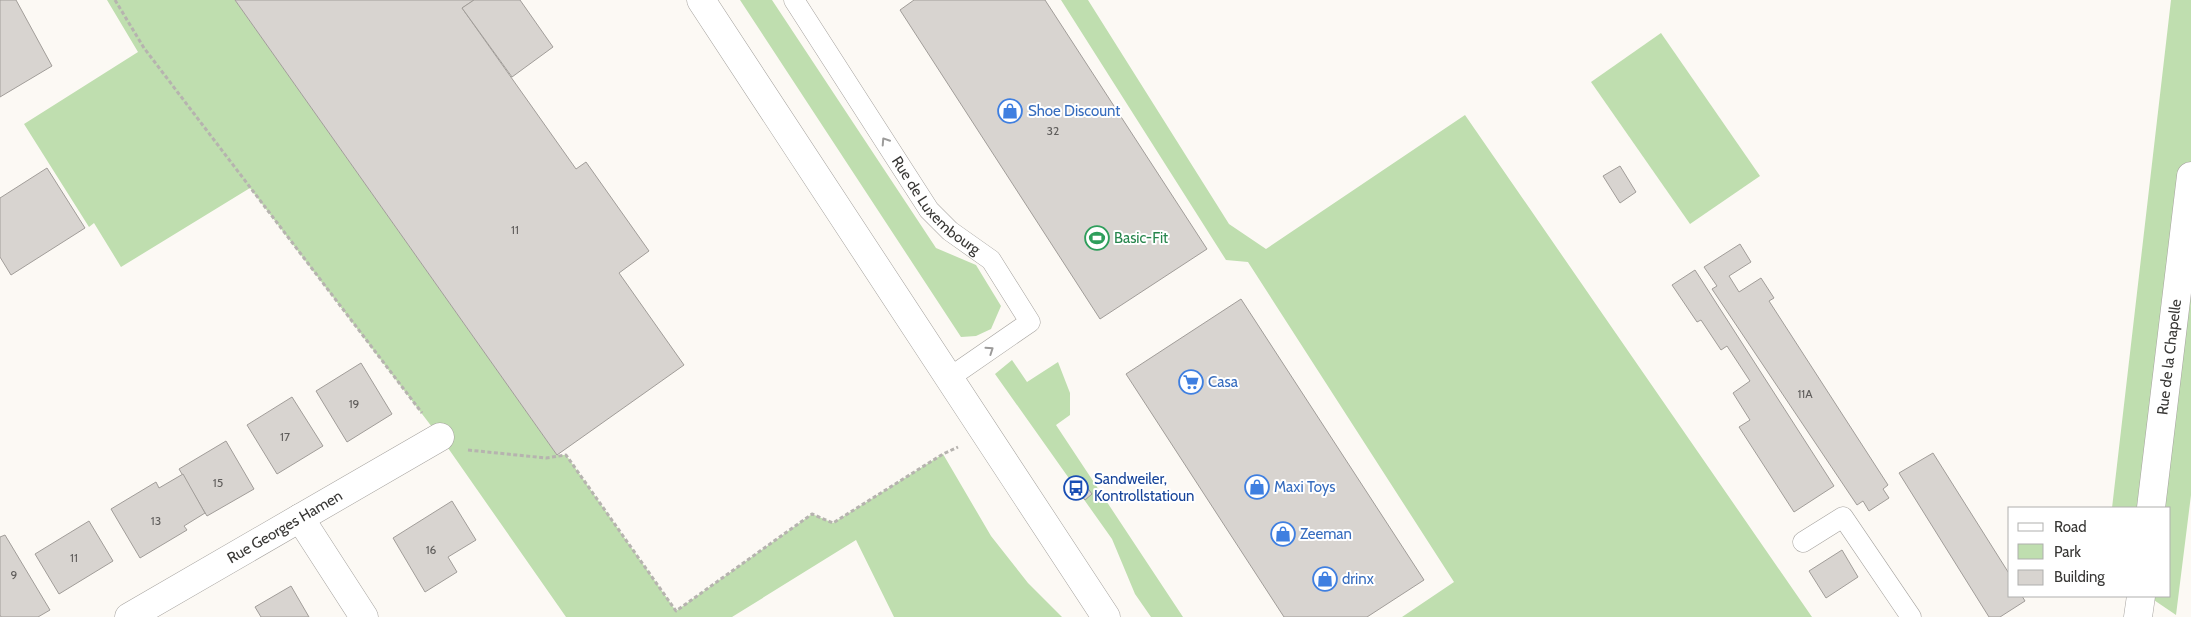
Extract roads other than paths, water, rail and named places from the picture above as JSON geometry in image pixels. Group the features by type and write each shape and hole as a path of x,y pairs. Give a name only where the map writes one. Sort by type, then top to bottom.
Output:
{"street":[{"path":"701,0 1106,617"},
{"name":"Rue de la Chapelle","path":"2151,507 2191,176"},
{"name":"Rue Georges Hamen","path":"129,617 440,437"},
{"path":"300,518 364,617"},
{"path":"2138,617 2141,597"}],"lane":[{"name":"Rue de Luxembourg","path":"794,0 929,210 950,231 991,260 1030,322 949,378"},
{"path":"1803,542 1843,516 1911,617"}],"place":[{"name":"Shoe Discount","path":"1010,111"},
{"name":"Basic-Fit","path":"1097,238"},
{"name":"Casa","path":"1191,382"},
{"name":"Maxi Toys","path":"1257,487"},
{"name":"Sandweiler, Kontrollstatioun","path":"1076,488"},
{"name":"Zeeman","path":"1283,534"},
{"name":"drinx","path":"1325,579"}]}
